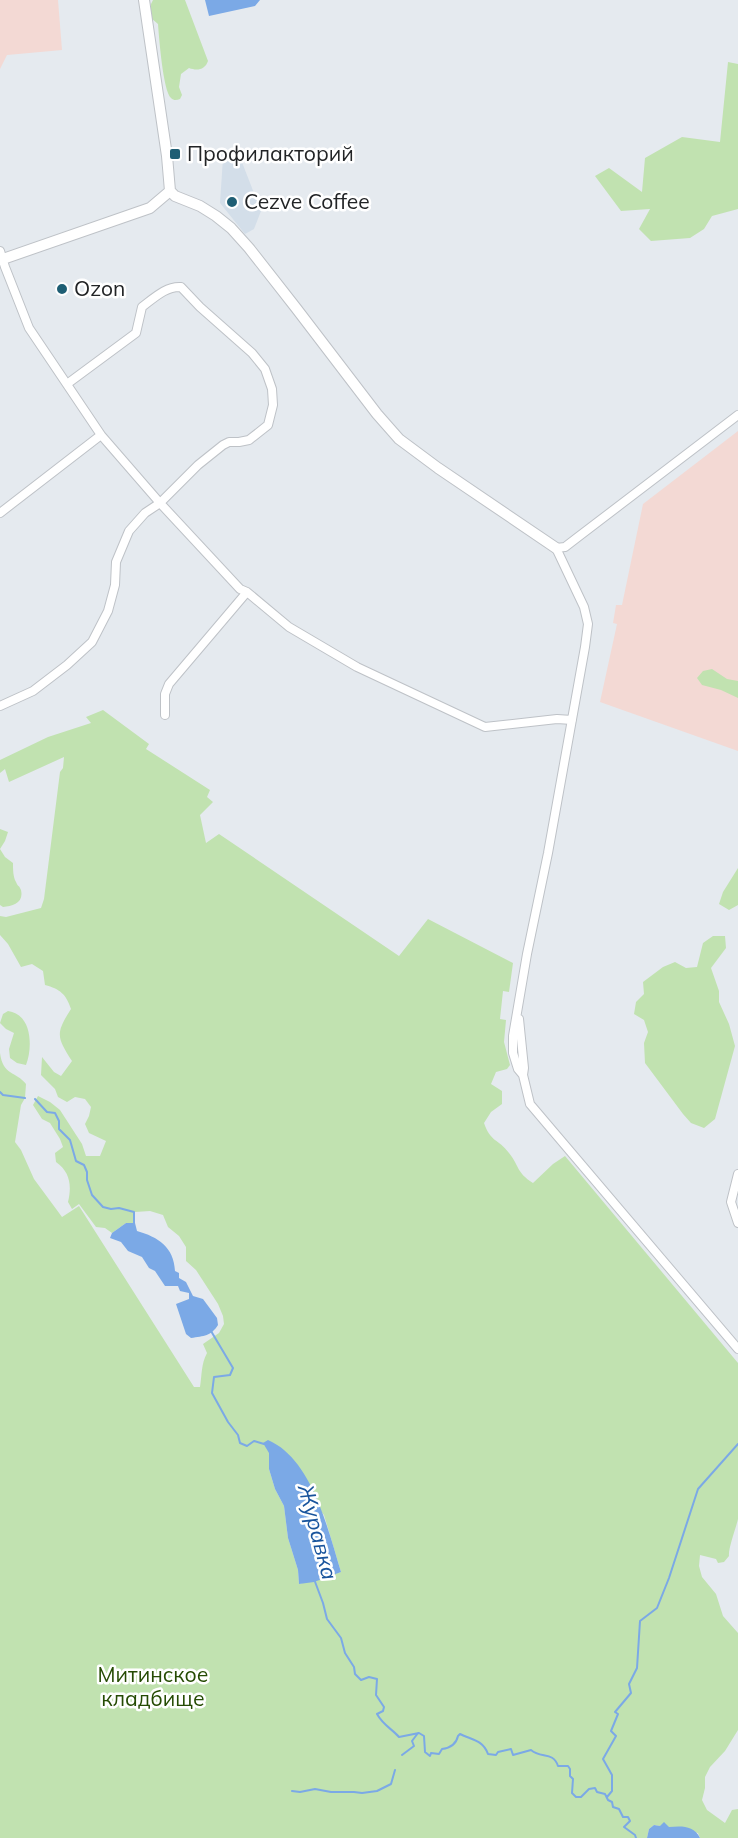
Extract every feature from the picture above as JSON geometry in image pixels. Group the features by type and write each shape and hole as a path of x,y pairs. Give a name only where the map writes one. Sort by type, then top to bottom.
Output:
{"street":[{"path":"144,0 170,191 180,199 206,210 231,228 290,299 377,414 399,439 556,548 584,607 588,624 548,853 526,954 518,1010 523,1075 530,1104 738,1349"},
{"path":"170,191 150,208 1,257 29,328 101,435 240,589 247,592 289,627 357,667 485,727 557,719 572,720"},
{"path":"0,706 33,691 92,642 108,611 115,585 116,562 129,531 145,513 160,503 198,465 223,445 229,442 249,440 268,425 273,405 272,389 265,369 252,353 181,287 174,286 142,307 136,333 67,384"},
{"path":"556,548 565,547 738,415"},
{"path":"0,513 101,435"},
{"path":"165,715 165,694 169,684 247,592"},
{"path":"738,1173 730,1202 738,1223"}],"shaded area":[{"path":"0,0 58,0 62,50 7,55 0,69"},
{"path":"238,152 261,211 254,229 245,234 220,203 223,158"},
{"path":"738,431 738,751 600,702 617,624 613,623 616,605 622,605 643,504"}],"green space":[{"path":"153,0 185,0 208,61 203,68 189,68 181,74 179,87 182,95 178,100 171,98 166,85 158,24 151,18"},
{"path":"728,62 738,64 738,209 712,216 704,229 690,238 651,241 639,229 650,209 621,211 595,176 609,168 642,192 645,158 682,137 720,142"},
{"path":"712,669 727,679 738,681 738,698 702,685 697,678 703,671"},
{"name":"Митинское кладбище","path":"103,710 149,744 146,749 210,790 207,797 213,802 200,815 206,843 219,834 399,956 428,919 513,963 509,992 503,991 500,1019 506,1020 504,1042 510,1065 507,1069 496,1072 491,1084 502,1091 502,1104 491,1112 484,1123 487,1129 509,1153 524,1176 533,1183 565,1156 738,1363 738,1519 729,1556 724,1562 718,1563 716,1559 700,1555 699,1566 702,1577 716,1594 723,1616 738,1633 738,1730 725,1751 710,1767 705,1777 702,1800 707,1810 725,1823 732,1810 738,1809 738,1838 700,1838 698,1833 654,1825 649,1829 647,1838 0,1838 0,1053 4,1066 26,1084 15,1142 34,1179 62,1217 79,1206 194,1387 200,1387 207,1353 203,1344 219,1333 224,1324 218,1304 196,1270 186,1261 186,1247 179,1236 168,1227 163,1215 150,1211 135,1212 135,1223 126,1223 112,1233 105,1228 96,1227 79,1204 72,1209 68,1202 69,1179 56,1162 55,1153 63,1147 60,1139 50,1123 42,1119 33,1105 38,1096 50,1102 60,1110 82,1144 86,1156 100,1156 106,1141 89,1133 85,1124 91,1107 85,1099 75,1097 67,1102 58,1097 55,1089 41,1075 42,1057 54,1072 61,1076 72,1061 63,1046 60,1035 62,1024 71,1009 69,1004 62,993 45,985 43,971 32,964 21,967 0,935 0,916 6,917 41,908 64,757 9,782 5,769 0,773 0,760 48,737 91,723 86,717","holes":["269,1453 324,1515 341,1572 299,1584 298,1570 288,1538 284,1506 275,1489 269,1469"]},
{"path":"0,829 8,832 0,849"},
{"path":"0,849 13,863 14,878 21,890 21,898 17,903 3,907 0,905"},
{"path":"738,868 738,905 729,910 719,904 723,892"},
{"path":"713,936 725,936 726,948 711,968 719,991 719,1002 729,1024 735,1046 715,1119 704,1128 691,1123 645,1063 644,1043 648,1032 644,1020 634,1014 636,1002 644,994 643,982 663,967 675,962 686,968 697,967 703,943"},
{"path":"8,1011 22,1018 29,1032 30,1049 26,1065 10,1058 9,1049 14,1033 0,1023 3,1014"}],"water":[{"path":"205,0 260,0 255,6 209,16"},
{"path":"126,1223 135,1223 137,1231 152,1236 168,1249 179,1278 186,1282 193,1296 203,1299 217,1318 218,1325 213,1331 191,1338 186,1334 176,1304 189,1299 189,1293 180,1291 178,1286 165,1286 142,1257 128,1251 121,1242 110,1238 112,1233"},
{"path":"268,1440 284,1450 305,1475 320,1506 341,1572 314,1582 299,1584 298,1570 288,1538 284,1506 275,1489 269,1469 269,1453 263,1443"},
{"path":"664,1822 669,1827 691,1829 700,1838 647,1838 649,1829 654,1825 660,1826"}],"waterway":[{"name":"Журавка","path":"0,1092 3,1095 25,1098"},
{"name":"Журавка","path":"35,1099 47,1112 55,1113 59,1121 59,1129 70,1140 76,1161 84,1165 92,1195 103,1207 134,1212 134,1225"},
{"name":"Журавка","path":"211,1331 233,1368 230,1375 214,1377 212,1393 238,1435 240,1443 247,1446 254,1441 264,1444"},
{"path":"607,1797 612,1791 612,1775 603,1759 616,1736 611,1731 618,1714 615,1712 631,1693 629,1684 637,1668 640,1621 657,1608 698,1489 738,1444"},
{"name":"Журавка","path":"314,1579 327,1619 341,1638 355,1674 361,1680 369,1677 377,1679 376,1695 384,1707 383,1711 377,1714 399,1737 419,1733 424,1736 425,1752 430,1756 431,1753 439,1754 442,1749 452,1746 460,1734 480,1743 488,1754 496,1755 498,1752 511,1749 513,1755 531,1750 553,1758 558,1766 568,1766 570,1769 570,1776 573,1779 572,1793 576,1797 581,1797 589,1789 595,1788 597,1792 605,1794 613,1807 619,1809 623,1817 628,1817 630,1821 624,1827 636,1838"},
{"path":"402,1755 414,1746 412,1741 418,1733"},
{"path":"292,1791 315,1789 331,1792 377,1791 391,1784 395,1770"}],"place":[{"name":"Профилакторий","path":"175,154"},
{"name":"Cezve Coffee","path":"232,202"},
{"name":"Ozon","path":"62,289"}]}
